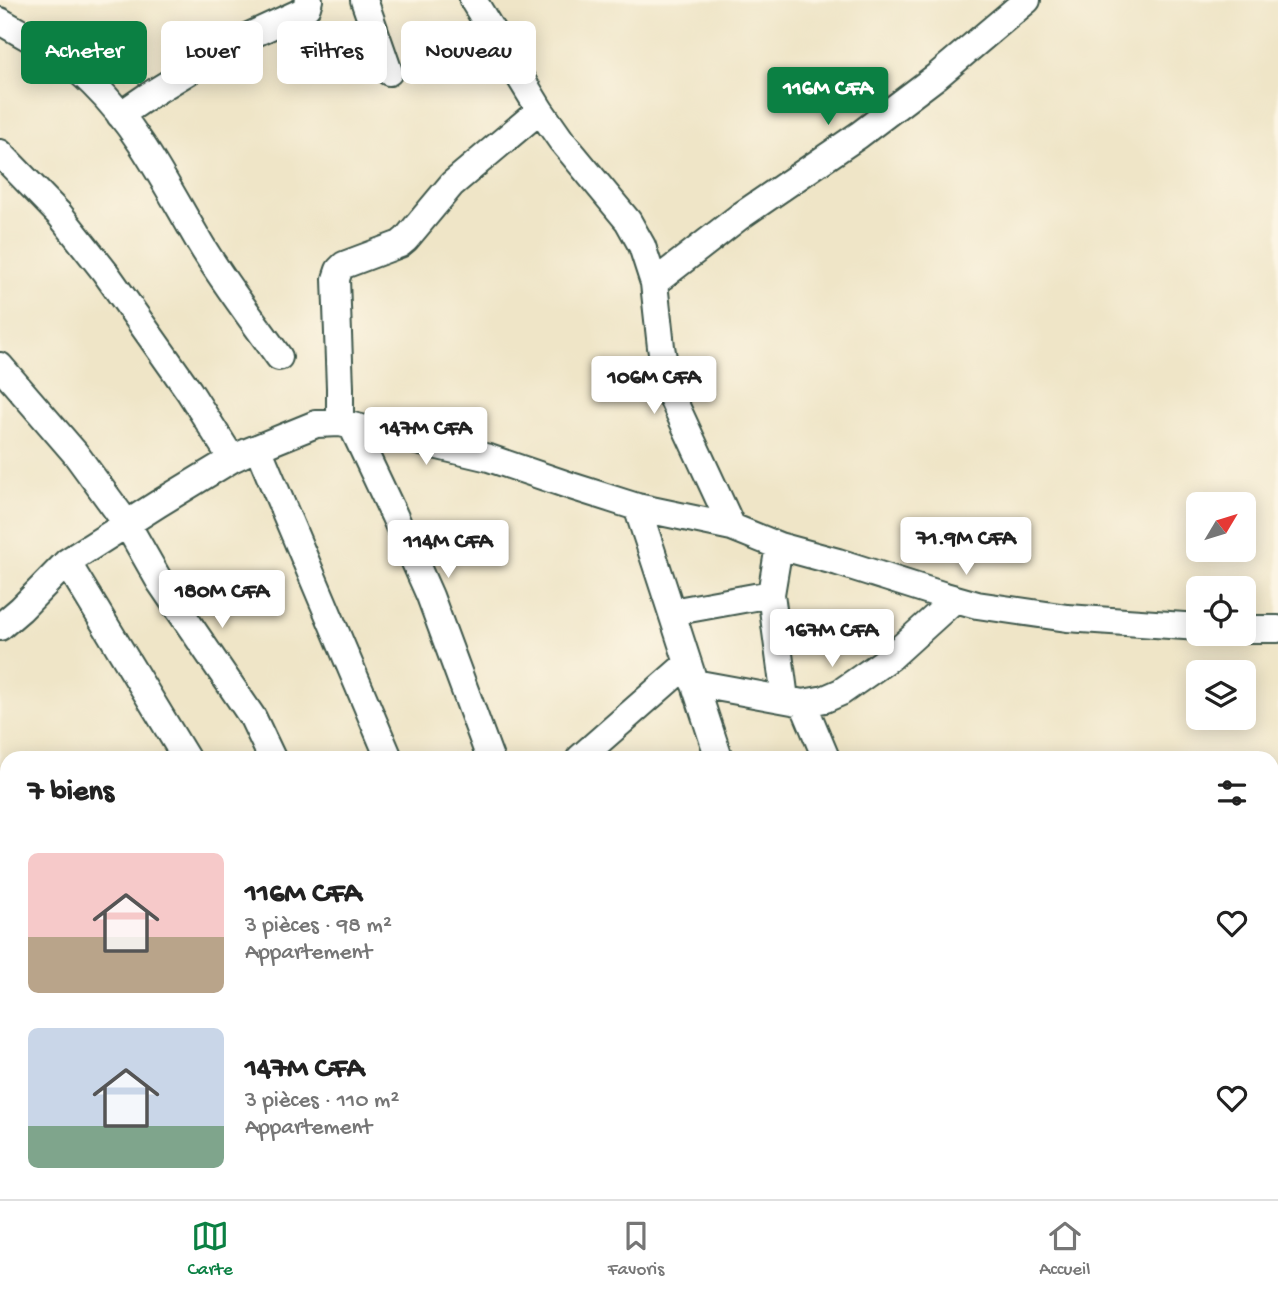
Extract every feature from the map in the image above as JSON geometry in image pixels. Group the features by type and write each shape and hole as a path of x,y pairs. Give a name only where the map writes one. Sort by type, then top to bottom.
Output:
{"street":[{"path":"120,115 238,41 301,12 307,7 309,0"},
{"path":"365,0 389,72"},
{"path":"472,0 540,110 561,140 628,221 642,246 654,283 669,391 732,527"},
{"path":"654,283 739,217 859,135 937,76 1027,0"},
{"path":"0,21 56,52 94,85 120,115 150,156 207,254 279,357"},
{"path":"487,751 430,596 394,515 346,425 340,388 336,279 344,265 400,244 453,184 540,110"},
{"path":"0,153 60,215 105,272 189,391 232,459"},
{"path":"0,366 75,453 128,524 160,582 253,718 269,751"},
{"path":"0,628 66,562 232,459 316,424 346,425 489,458 638,506 732,527 779,546 977,605 1067,618 1186,626"},
{"path":"258,448 385,751"},
{"path":"638,506 717,751"},
{"path":"779,546 771,594 794,701 822,751"},
{"path":"66,562 182,751"},
{"path":"672,612 771,594"},
{"path":"690,674 794,701 825,699 841,692 891,657 954,598"},
{"path":"1256,629 1278,629"},
{"path":"605,749 690,674"}]}
